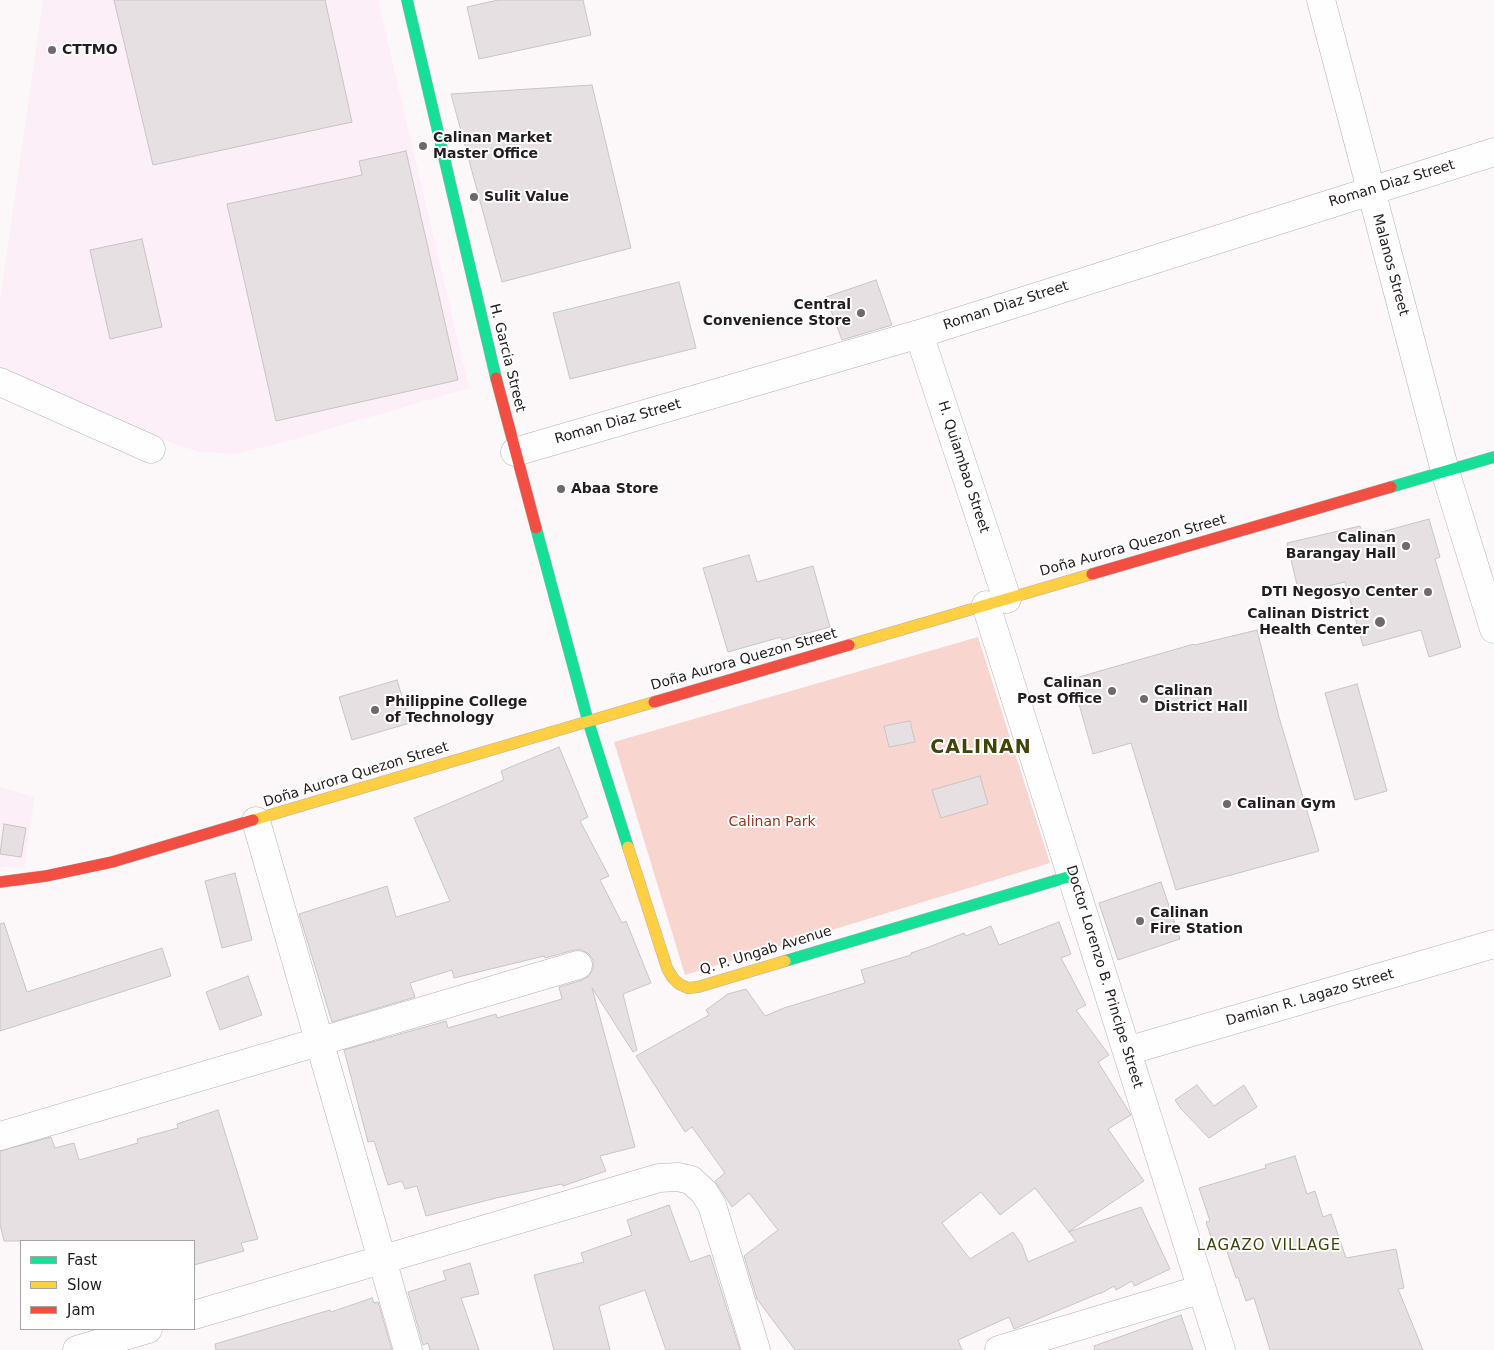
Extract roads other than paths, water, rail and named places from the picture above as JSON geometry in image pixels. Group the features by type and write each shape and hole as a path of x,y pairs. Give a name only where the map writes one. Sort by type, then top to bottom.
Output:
{"street":[{"name":"H. Garcia Street","path":"407,0 499,391 588,721"},
{"name":"Malanos Street","path":"1321,0 1445,471 1494,629"},
{"name":"Roman Diaz Street","path":"515,452 919,334 1494,152"},
{"name":"H. Quiambao Street","path":"919,334 996,602"},
{"path":"0,382 151,449"},
{"name":"Doña Aurora Quezon Street","path":"0,882 46,876 112,862 1494,457"},
{"name":"Doctor Lorenzo B. Principe Street","path":"996,602 1072,876 1221,1350"},
{"name":"Q. P. Ungab Avenue","path":"588,721 667,968 679,984 688,988 706,985 1072,876"},
{"path":"256,821 408,1350"},
{"name":"Damian R. Lagazo Street","path":"1127,1051 1494,944"},
{"path":"0,1136 578,965"},
{"path":"195,1315 660,1178 678,1176 691,1180 704,1192 712,1205 756,1350"},
{"path":"999,1350 1202,1289"},
{"path":"76,1350 145,1330"}],"place":[{"name":"CTTMO","path":"52,50"},
{"name":"Calinan Market Master Office","path":"423,146"},
{"name":"Sulit Value","path":"474,197"},
{"name":"Central Convenience Store","path":"861,313"},
{"name":"Abaa Store","path":"561,489"},
{"name":"Calinan Barangay Hall","path":"1406,546"},
{"name":"DTI Negosyo Center","path":"1428,592"},
{"name":"Calinan District Health Center","path":"1380,622"},
{"name":"Calinan Post Office","path":"1112,691"},
{"name":"Calinan District Hall","path":"1144,699"},
{"name":"Philippine College of Technology","path":"375,710"},
{"name":"Calinan Gym","path":"1227,804"},
{"name":"Calinan Fire Station","path":"1140,921"}],"district":[{"name":"CALINAN","path":"981,748"},
{"name":"LAGAZO VILLAGE","path":"1269,1246"}],"park label":[{"name":"Calinan Park","path":"772,822"}]}
